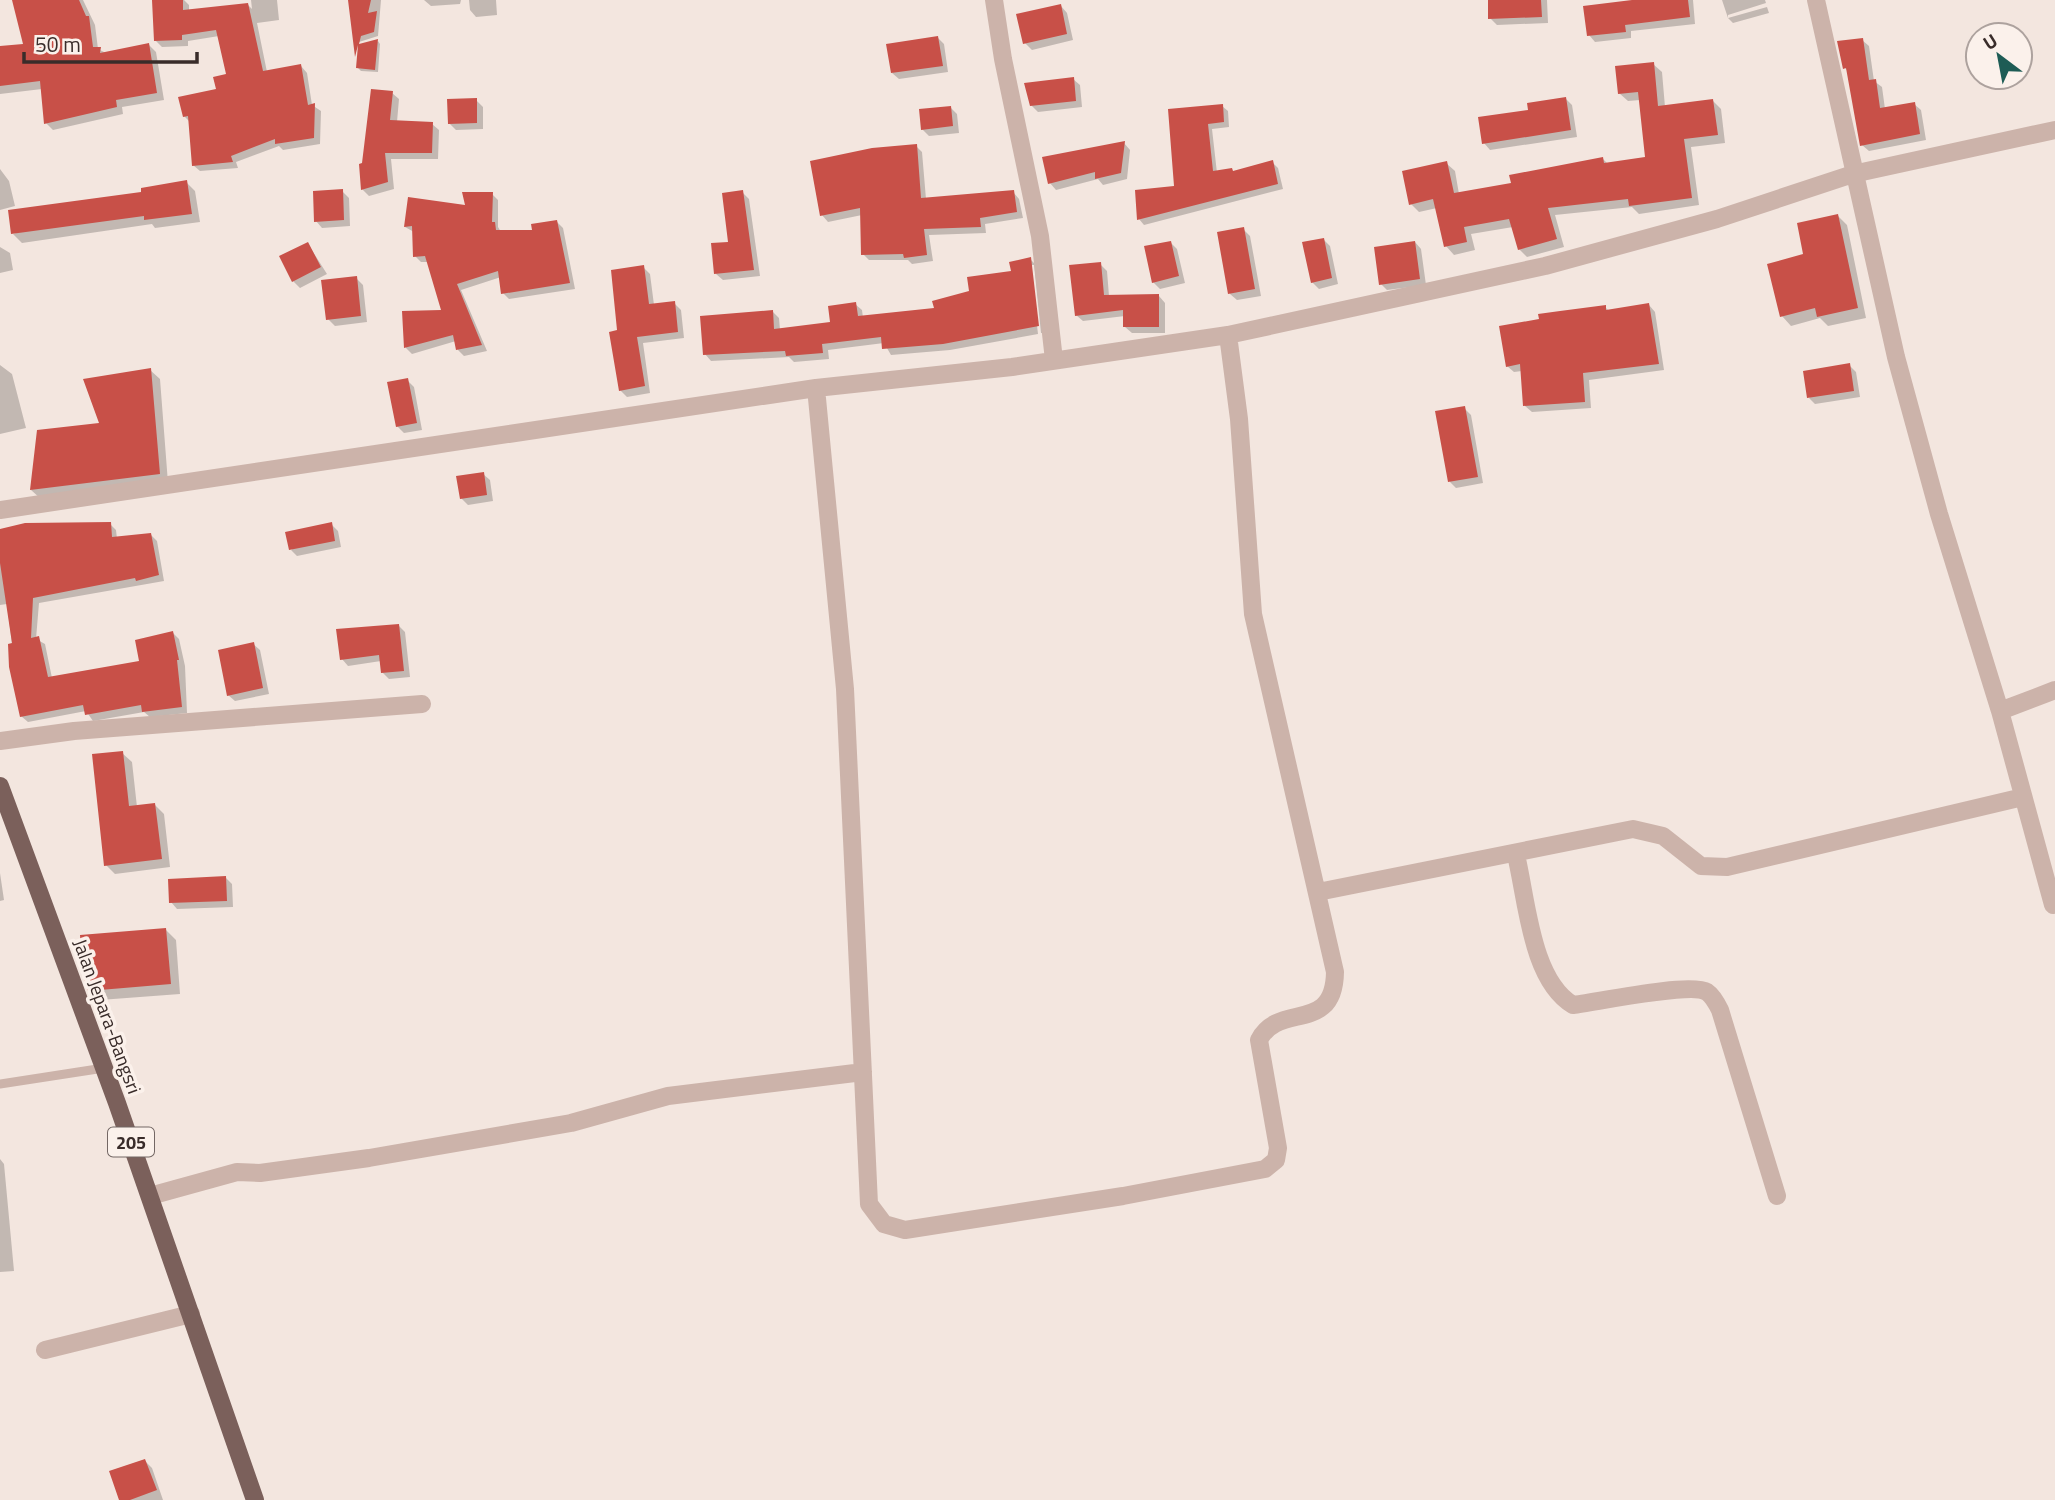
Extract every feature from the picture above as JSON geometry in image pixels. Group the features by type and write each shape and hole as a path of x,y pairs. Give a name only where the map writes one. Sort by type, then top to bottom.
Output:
{"main road":[{"name":"Jalan Jepara-Bangsri","path":"0,786 150,1196 255,1500"}],"street":[{"path":"994,0 1003,59 1040,236 1054,360"},
{"path":"1816,0 1899,370 1939,514 2000,711 2053,905"},
{"path":"0,510 816,388 1054,360 1227,335 1545,267 1717,219 1853,174 2055,130"},
{"path":"816,388 845,689 869,1204 884,1224 905,1230 1123,1196 1265,1169 1276,1160 1278,1149 1259,1040 1275,1025 1312,1014 1323,1007 1335,990 1335,972 1253,614 1239,419 1227,335"},
{"path":"2000,711 2055,690"},
{"path":"0,741 74,731 422,704"},
{"path":"1318,891 1516,855 1633,829 1663,836 1701,866 1727,867 2023,797"},
{"path":"1516,855 1543,973 1561,998 1573,1005 1688,988 1708,992 1713,998 1720,1010 1777,1196"},
{"path":"150,1196 236,1172 260,1173 356,1160 570,1123 668,1096 863,1072"},
{"path":"45,1350 191,1314"}],"lane":[{"path":"0,1084 104,1068"}],"building":[{"path":"12,0 79,0 86,16 89,16 93,47 101,47 100,53 149,43 157,93 116,100 117,107 44,124 40,81 0,86 0,46 23,44"},
{"path":"152,0 183,0 183,10 248,3 263,71 301,64 308,105 315,103 314,138 275,144 275,139 231,156 233,162 192,166 188,116 183,117 178,97 216,89 213,77 226,74 216,30 182,35 182,40 154,41"},
{"path":"348,0 371,0 368,13 377,11 374,32 361,36 359,44 378,39 375,70 356,68 358,45 355,57"},
{"path":"1488,0 1541,0 1542,17 1488,19"},
{"path":"1632,0 1688,0 1690,17 1625,25 1626,32 1587,36 1583,6"},
{"path":"1061,4 1067,34 1023,44 1016,14"},
{"path":"938,36 943,66 891,73 886,44"},
{"path":"1863,38 1869,80 1876,79 1880,108 1915,102 1920,134 1860,146 1846,68 1843,69 1837,41"},
{"path":"1654,62 1658,106 1713,99 1718,135 1684,139 1692,198 1629,206 1628,199 1548,208 1557,239 1518,250 1509,219 1464,227 1467,242 1444,247 1433,199 1409,205 1402,171 1447,161 1454,193 1511,183 1509,175 1603,157 1604,163 1645,157 1638,92 1618,94 1615,66"},
{"path":"1074,77 1076,101 1030,106 1024,83"},
{"path":"371,89 393,91 390,120 433,122 432,153 385,153 388,182 361,190 359,164 362,163"},
{"path":"1566,97 1571,130 1482,144 1478,117 1528,110 1527,103"},
{"path":"477,98 477,123 448,124 447,99"},
{"path":"1223,104 1224,122 1208,124 1213,171 1232,168 1233,171 1273,160 1278,184 1137,220 1135,190 1174,186 1168,109"},
{"path":"951,106 953,126 921,130 919,109"},
{"path":"1125,141 1121,173 1095,179 1095,172 1048,184 1042,157"},
{"path":"917,144 921,198 1014,190 1017,212 980,218 981,227 924,229 927,255 904,258 903,254 861,255 860,208 820,216 810,161 872,148"},
{"path":"187,180 192,214 144,220 144,216 11,234 8,210 141,192 141,188"},
{"path":"343,189 344,220 314,222 313,191"},
{"path":"743,190 754,270 714,274 711,243 728,242 722,193"},
{"path":"462,192 493,192 492,222 495,222 496,230 532,230 531,224 557,220 570,283 501,294 498,271 457,284 482,345 456,350 453,335 404,348 402,311 441,310 425,256 413,257 412,226 404,227 408,197 465,205"},
{"path":"1838,214 1858,308 1817,317 1815,308 1780,317 1767,264 1803,254 1797,223"},
{"path":"1244,227 1255,289 1228,294 1217,232"},
{"path":"1324,238 1332,278 1311,283 1302,242"},
{"path":"1171,241 1179,276 1152,283 1144,246"},
{"path":"1415,241 1420,279 1379,285 1374,247"},
{"path":"308,242 321,267 292,282 279,256"},
{"path":"1031,257 1039,326 943,344 882,349 881,337 822,344 823,353 786,356 785,351 703,355 700,316 773,310 774,329 830,322 828,306 856,302 858,316 934,308 932,301 969,291 967,277 1011,271 1009,262"},
{"path":"1101,262 1104,295 1159,294 1159,327 1123,327 1123,310 1075,316 1069,265"},
{"path":"644,265 649,304 675,301 678,332 637,337 645,386 619,391 609,332 617,330 611,270"},
{"path":"357,276 361,316 326,320 321,280"},
{"path":"1649,303 1659,364 1583,373 1585,402 1523,406 1520,364 1506,367 1499,326 1539,319 1538,314 1606,305 1606,310"},
{"path":"1850,363 1854,391 1807,398 1803,371"},
{"path":"151,368 160,474 30,490 37,430 99,423 83,379"},
{"path":"408,378 417,423 396,427 387,382"},
{"path":"1465,406 1478,477 1448,482 1435,411"},
{"path":"484,472 487,495 460,499 456,476"},
{"path":"111,522 112,537 151,533 159,575 33,598 31,638 39,636 48,677 139,661 135,640 173,631 179,660 182,707 142,712 141,705 85,715 83,705 20,717 9,667 8,644 12,643 0,563 0,529 25,523"},
{"path":"332,522 335,541 289,550 285,532"},
{"path":"399,624 404,671 381,673 379,655 340,660 336,629"},
{"path":"254,642 263,688 227,696 218,650"},
{"path":"123,751 129,806 155,803 162,859 104,866 92,754"},
{"path":"226,876 227,901 169,903 168,879"},
{"path":"166,928 171,984 88,991 83,977 80,935"},
{"path":"145,1459 157,1490 130,1500 119,1500 109,1471"}]}
